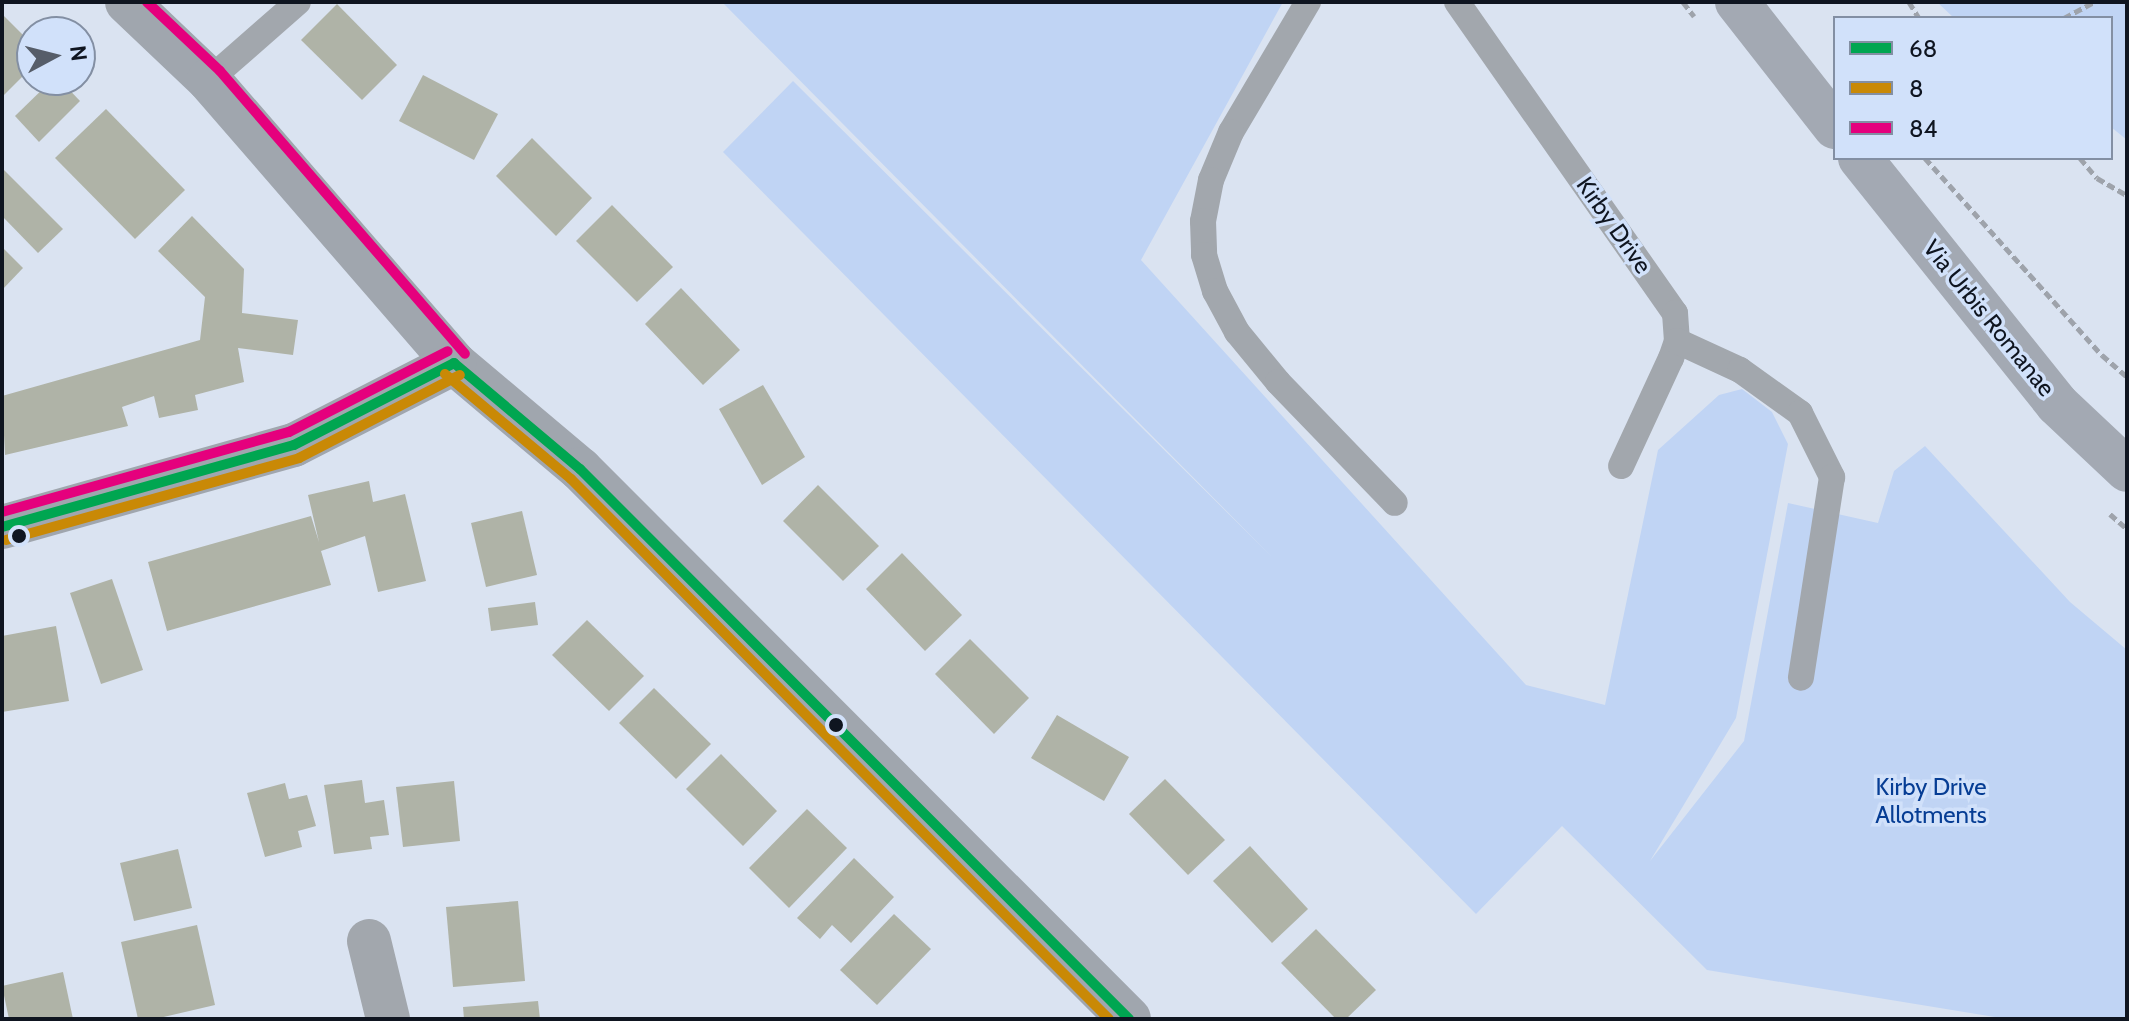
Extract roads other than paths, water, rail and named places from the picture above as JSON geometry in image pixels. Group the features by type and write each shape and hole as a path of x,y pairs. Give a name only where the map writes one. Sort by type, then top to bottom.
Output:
{"main road":[{"path":"1737,2 1833,124"},
{"name":"Via Urbis Romanae","path":"1862,160 2057,404 2127,470"}],"street":[{"path":"127,2 209,80 454,363 580,469 1129,1019"},
{"path":"2,527 294,445 454,363"},
{"path":"369,941 388,1019"}],"lane":[{"path":"209,80 298,2"},
{"path":"1308,2 1231,132 1216,168 1203,221 1204,255 1215,291 1237,332 1278,382 1395,503"},
{"name":"Kirby Drive","path":"1457,2 1675,313 1677,341"},
{"path":"1621,466 1677,341 1740,370 1800,413 1832,477 1801,678"}],"park label":[{"name":"Kirby Drive Allotments","path":"1931,801"}]}
